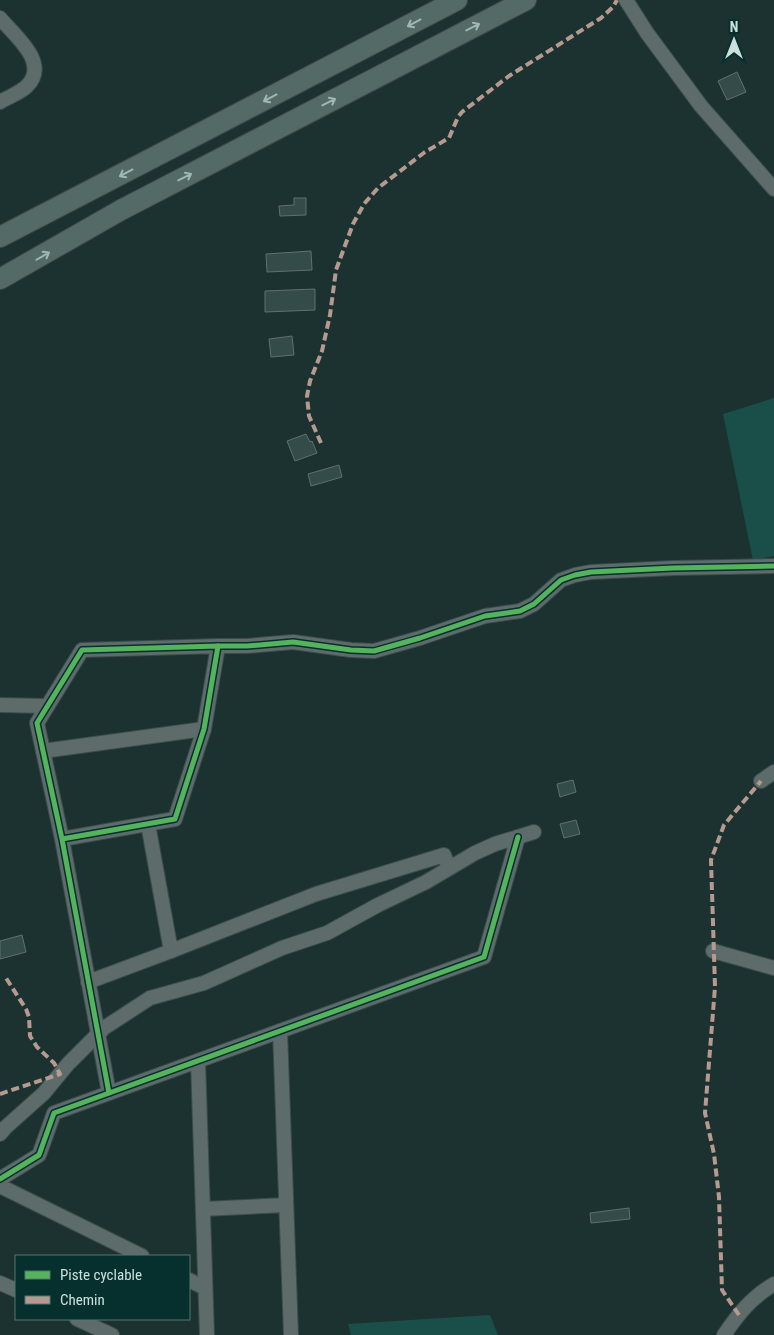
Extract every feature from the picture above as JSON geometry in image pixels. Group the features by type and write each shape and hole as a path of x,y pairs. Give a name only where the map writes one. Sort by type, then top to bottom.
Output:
{"highway":[{"path":"0,237 457,0"},
{"path":"0,279 122,210 526,0"}],"street":[{"path":"626,0 647,33 701,106 774,189"},
{"path":"0,18 34,58 36,67 33,77 27,86 0,102"},
{"path":"109,1094 62,839 37,723 82,650 247,646 293,642 351,650 374,651 485,616 520,611 534,604 561,580 574,575 591,572 673,568 774,566"},
{"path":"62,839 175,819 204,729 218,646"},
{"path":"0,705 46,706"},
{"path":"43,751 204,729"},
{"path":"760,781 774,772"},
{"path":"148,824 171,951"},
{"path":"0,1134 44,1093 68,1064 104,1028 150,998 204,983 282,948 327,933 495,844 534,832"},
{"path":"0,1179 39,1155 54,1113 484,957 518,837"},
{"path":"88,982 316,894 417,862 444,855 449,868"},
{"path":"713,951 774,968"},
{"path":"280,1031 291,1335"},
{"path":"198,1061 207,1335"},
{"path":"0,1186 140,1255"},
{"path":"203,1209 286,1205"},
{"path":"190,1280 205,1288"},
{"path":"0,1283 15,1290"},
{"path":"724,1335 757,1294 774,1284"},
{"path":"79,1320 112,1335"}],"green space":[{"path":"774,398 774,556 753,560 723,414"},
{"path":"490,1315 498,1335 351,1335 348,1324"}],"building":[{"path":"737,72 746,92 727,100 718,81"},
{"path":"294,198 306,198 306,215 280,216 279,206 294,205"},
{"path":"311,251 312,270 267,272 266,254"},
{"path":"315,289 315,310 265,312 265,291"},
{"path":"292,336 294,355 271,357 269,339"},
{"path":"306,434 310,442 312,441 317,453 295,461 287,441"},
{"path":"339,465 342,477 311,486 308,474"},
{"path":"573,780 576,792 560,797 557,784"},
{"path":"576,820 580,834 564,838 560,824"},
{"path":"22,935 26,952 0,959 0,941"},
{"path":"629,1208 630,1219 591,1223 590,1213"}],"marked path":[{"path":"321,443 309,416 307,396 310,381 322,351 330,315 336,270 353,224 364,204 378,188 425,152 449,138 462,112 509,76 601,18 613,7 617,0"},
{"path":"739,1315 722,1290 719,1197 714,1154 705,1113 715,987 711,860 724,825 761,781"},
{"path":"0,1094 60,1074 54,1063 37,1047 30,1036 29,1017 26,1009 6,978"}],"cycle path":[{"path":"218,646 247,646 293,642 351,650 374,651 485,616 520,611 534,604 561,580 575,575 591,572 673,568 774,566"},
{"path":"62,839 175,819 204,729 218,646 82,650 37,723 62,839 109,1093"},
{"path":"0,1179 39,1155 54,1113 484,957 518,837"}]}
